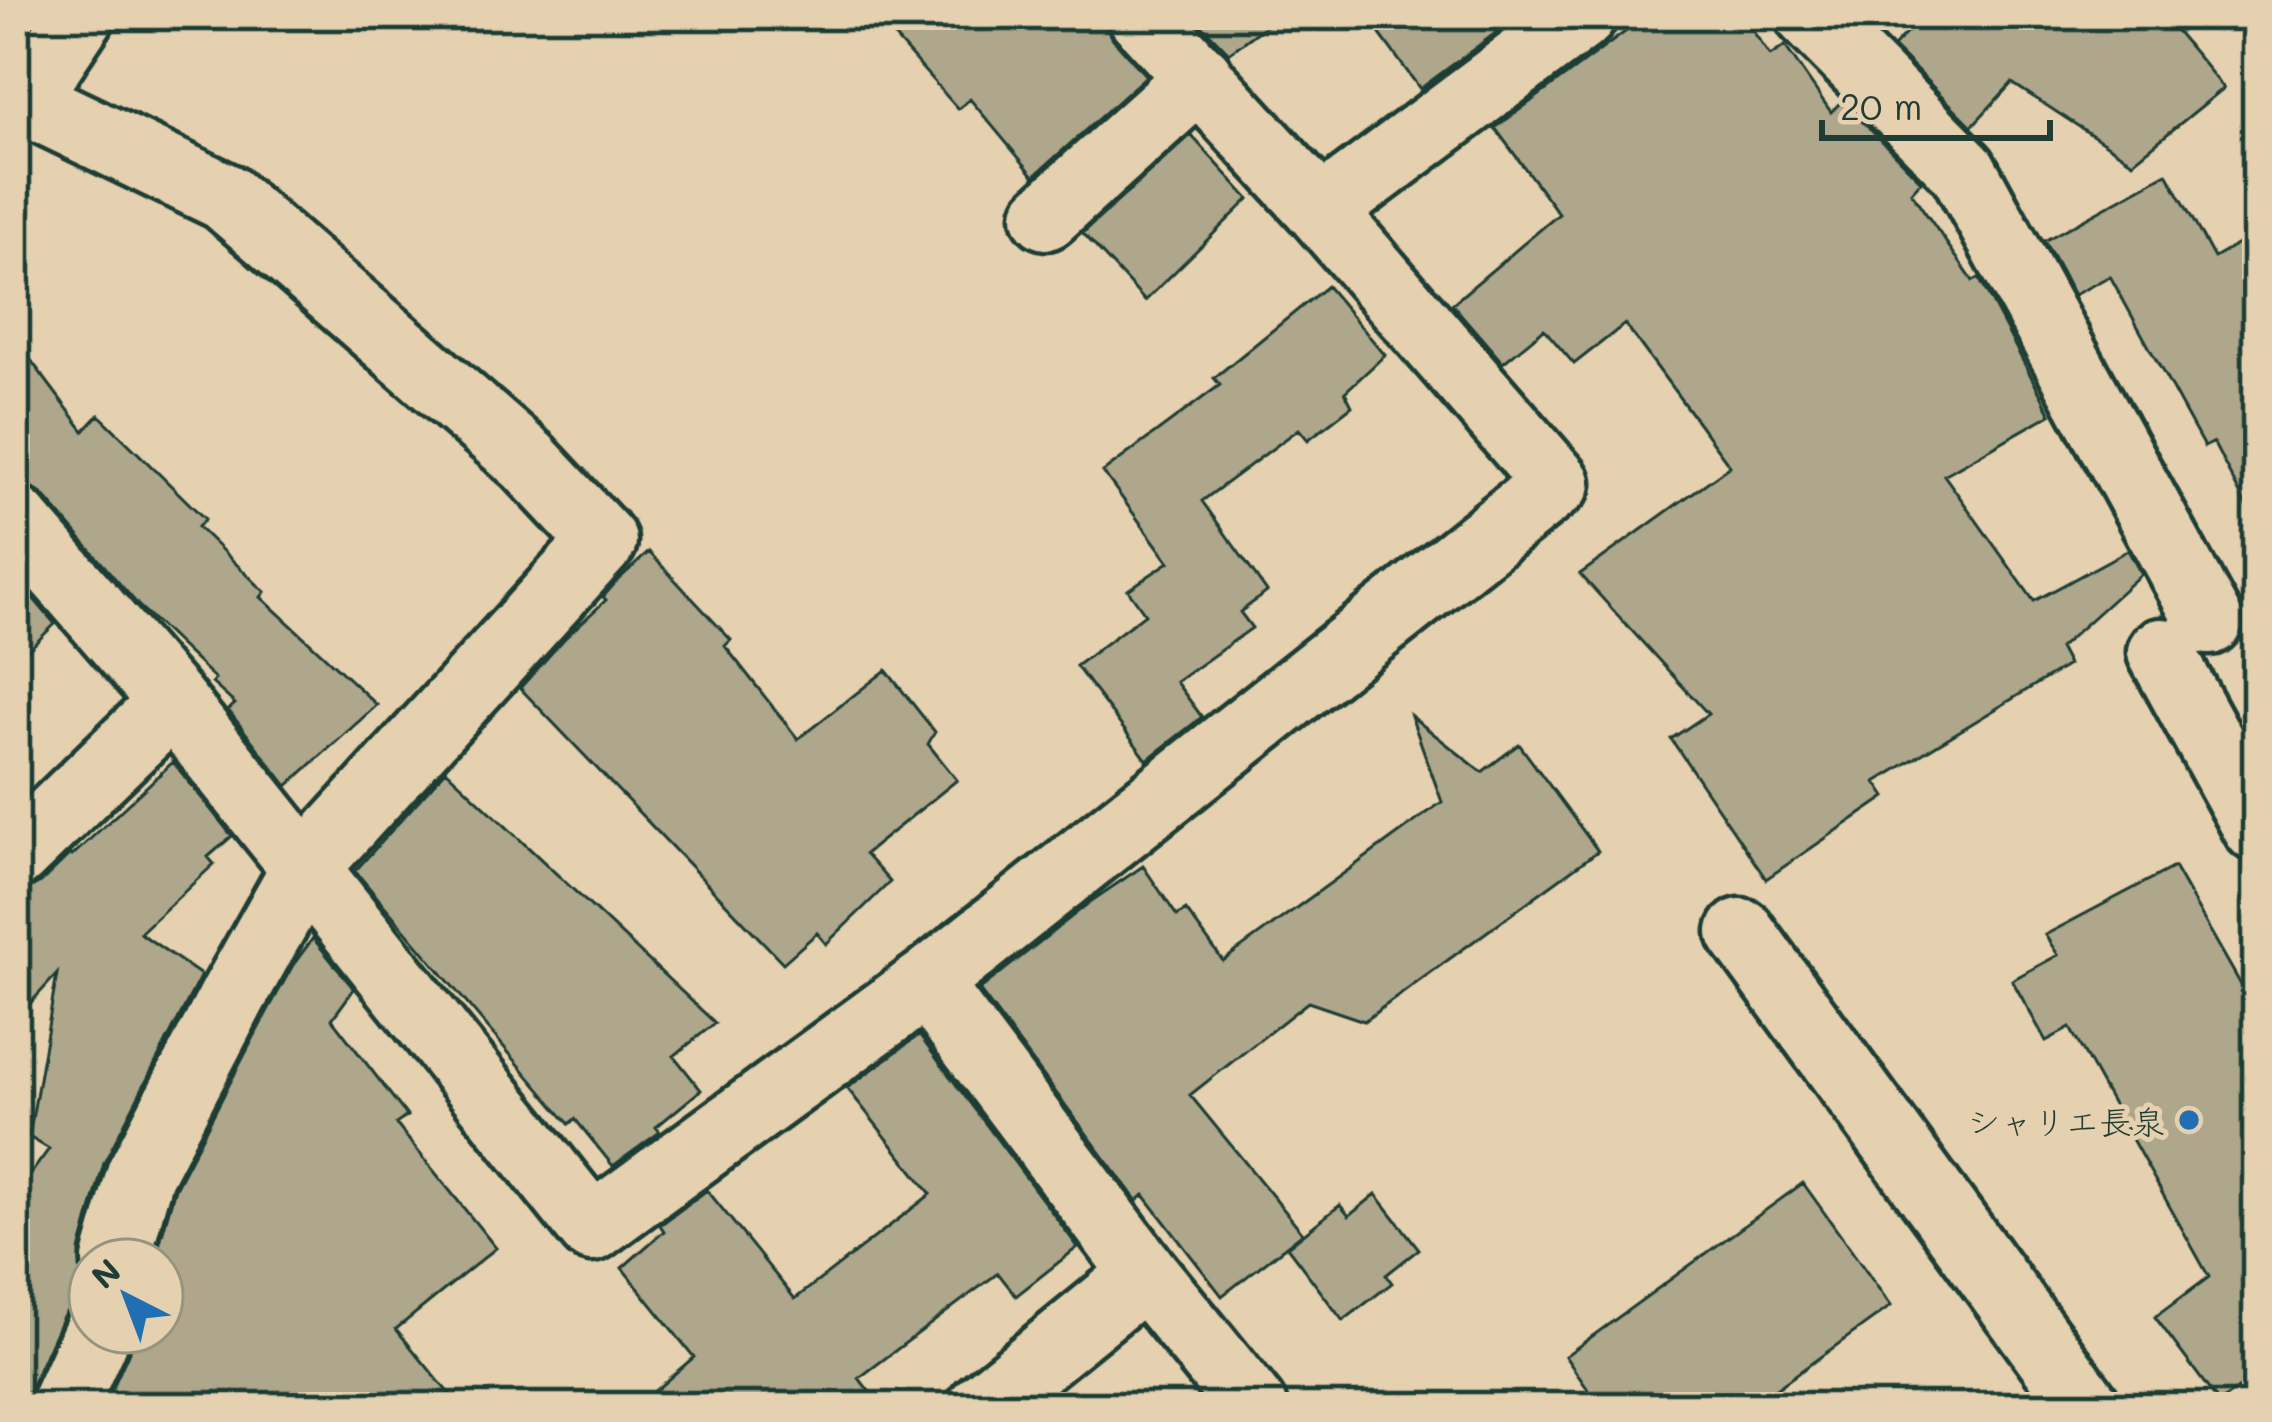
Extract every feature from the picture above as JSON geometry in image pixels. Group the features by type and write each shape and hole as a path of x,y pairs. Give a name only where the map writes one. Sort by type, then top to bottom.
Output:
{"street":[{"path":"81,15 20,98 225,197 528,460 603,541 305,868 140,1174 123,1236"},
{"path":"15,520 173,703 592,1228 927,983 1558,483 1321,211 1141,15"},
{"path":"1321,211 1583,15"},
{"path":"1809,15 1963,170 2185,636 2257,828"},
{"path":"1046,216 1200,77"},
{"path":"15,856 173,703"},
{"path":"1741,932 2087,1407"},
{"path":"927,983 1145,1274 1253,1407"},
{"path":"981,1407 1145,1274"},
{"path":"64,1407 86,1356"}],"building":[{"path":"875,15 1105,15 1113,39 1146,76 1034,176 970,99 958,109"},
{"path":"1192,15 1281,15 1229,53"},
{"path":"1366,15 1520,15 1420,89"},
{"path":"1648,15 1742,15 1770,56 1785,46 1831,112 1842,101 1921,181 1911,192 1973,281 1979,278 2051,414 1944,475 2034,601 2128,550 2141,574 2059,648 2068,665 1876,782 1886,797 1766,879 1671,739 1708,714 1580,574 1730,466 1625,324 1574,364 1544,329 1503,363 1452,304 1559,214 1495,128"},
{"path":"1924,15 2163,15 2224,88 2133,162 2012,83 1972,126 1893,47"},
{"path":"1191,135 1249,199 1145,301 1083,233"},
{"path":"2167,173 2214,258 2257,233 2257,527 2213,442 2204,447 2110,276 2074,295 2044,241"},
{"path":"1327,286 1385,355 1345,392 1352,406 1308,440 1299,429 1202,501 1267,592 1240,612 1252,628 1176,682 1202,717 1147,760 1076,666 1145,614 1128,590 1169,562 1103,472 1220,385 1214,378"},
{"path":"15,339 84,431 99,415 205,519 198,527 265,592 261,597 377,705 287,786 228,710 235,704 212,683 215,679 138,605 43,495 28,485 15,484"},
{"path":"649,552 731,640 725,646 798,739 886,670 935,732 928,744 957,780 865,854 890,882 826,944 817,933 783,963 520,688"},
{"path":"15,577 55,624 15,663"},
{"path":"1411,716 1482,772 1519,744 1598,851 1364,1021 1308,1002 1190,1095 1303,1233 1222,1296 1144,1195 1137,1201 979,990 1143,866 1177,916 1186,910 1223,961 1442,802"},
{"path":"173,762 232,836 208,857 214,864 140,933 201,975 104,1163 84,1236 66,1236 66,1312 26,1407 15,1407 15,1195 49,1149 29,1137 57,974 15,1020 15,898 72,856"},
{"path":"446,770 715,1023 674,1056 701,1090 656,1127 660,1132 613,1166 575,1119 569,1124 355,871"},
{"name":"シャリエ長泉","path":"2174,867 2257,1013 2257,1375 2219,1403 2155,1317 2209,1277 2070,1028 2046,1041 2012,980 2058,955 2045,935"},
{"path":"313,938 354,989 332,1019 407,1116 396,1124 496,1248 396,1329 460,1407 104,1407 127,1356 186,1356 186,1236 162,1236 175,1188 293,965"},
{"path":"919,1035 1078,1247 1016,1296 998,1273 859,1378 881,1407 636,1407 694,1357 622,1268 664,1231 660,1225 707,1190 795,1299 931,1194 847,1088"},
{"path":"1803,1183 1891,1306 1751,1407 1600,1407 1565,1356"},
{"path":"1376,1194 1419,1249 1386,1275 1392,1283 1343,1321 1287,1247 1340,1205 1349,1216"}],"place":[{"name":"シャリエ長泉","path":"2189,1120"}]}
